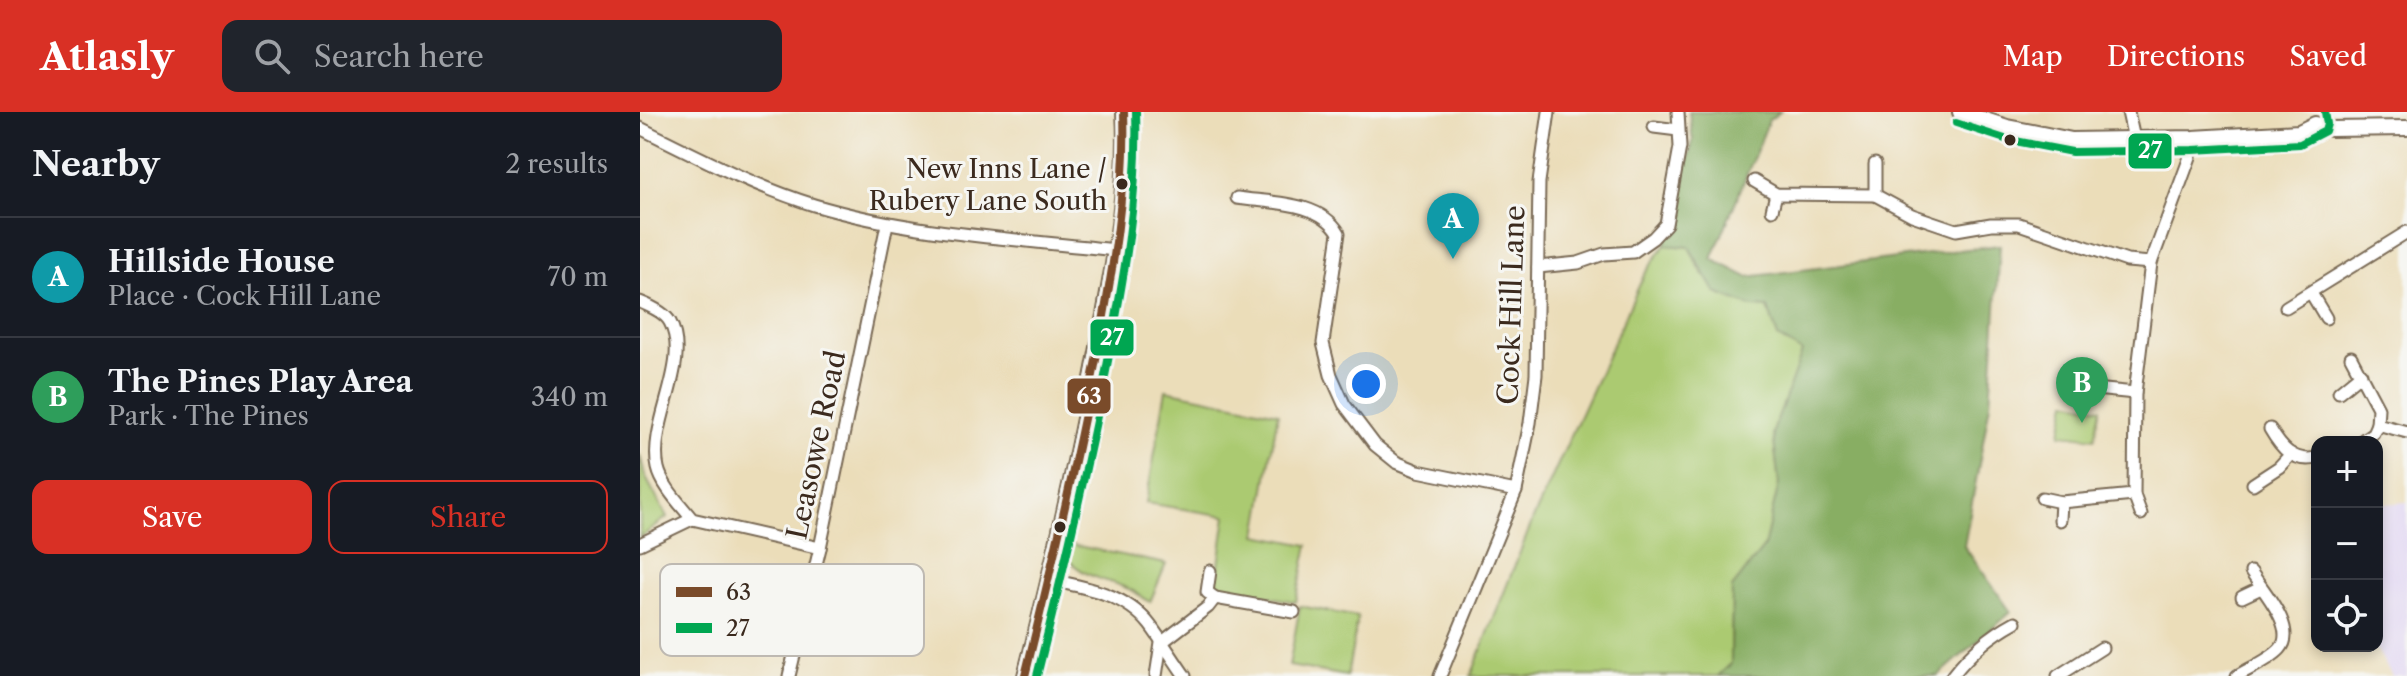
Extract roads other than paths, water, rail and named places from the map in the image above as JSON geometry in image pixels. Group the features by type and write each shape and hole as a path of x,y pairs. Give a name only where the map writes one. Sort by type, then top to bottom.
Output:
{"street":[{"path":"1025,676 1050,580 1116,250 1125,155 1124,112"},
{"name":"Cock Hill Lane","path":"1440,676 1516,491 1536,375 1539,182 1549,112"},
{"path":"1538,267 1578,263 1604,254 1633,252 1666,224 1680,147 1678,112"},
{"path":"1960,112 2007,127 2072,140 2299,132 2314,118 2330,129 2407,128"},
{"path":"2128,112 2134,139"},
{"path":"1654,127 1678,130"},
{"path":"640,128 758,185 813,205 887,224 1116,250"},
{"path":"2141,514 2134,495 2135,393 2151,263 2190,157 2193,138"},
{"path":"1875,164 1875,195"},
{"path":"1754,181 1776,194 1875,195 1912,215 1956,230 1991,224 2019,224 2127,261 2151,263"},
{"path":"1772,210 1776,194"},
{"path":"1237,198 1310,209 1331,219 1339,233 1323,343 1331,375 1344,404 1375,445 1396,462 1418,471 1516,491"},
{"name":"Leasowe Road","path":"816,564 887,224"},
{"path":"2286,307 2407,232"},
{"path":"2311,293 2326,318"},
{"path":"640,302 669,321 675,338 676,355 655,444 658,472 692,519"},
{"path":"2351,357 2378,408 2377,424 2369,436"},
{"path":"2339,392 2361,374"},
{"path":"2075,387 2135,393"},
{"path":"2377,424 2407,432"},
{"path":"2270,429 2283,451 2311,459"},
{"path":"640,447 655,444"},
{"path":"2253,484 2279,467 2291,454"},
{"path":"2042,498 2061,502 2134,495"},
{"path":"2060,520 2061,502"},
{"path":"640,544 692,519 820,548"},
{"path":"1210,571 1207,592 1215,598 1294,612"},
{"path":"2237,676 2280,649 2287,635 2285,625 2251,572"},
{"path":"1050,580 1093,588 1121,601 1148,623 1185,676"},
{"path":"2242,597 2261,588"},
{"path":"1156,676 1161,643 1208,607 1215,598"},
{"path":"1952,676 1963,661 2015,622"},
{"path":"2058,676 2102,648"},
{"name":"Leasowe Road","path":"789,676 794,656"}],"place":[{"name":"New Inns Lane / Rubery Lane South","path":"1122,184"},
{"name":"Hillside House","path":"1453,259"},
{"name":"The Pines Play Area","path":"2082,423"}]}
